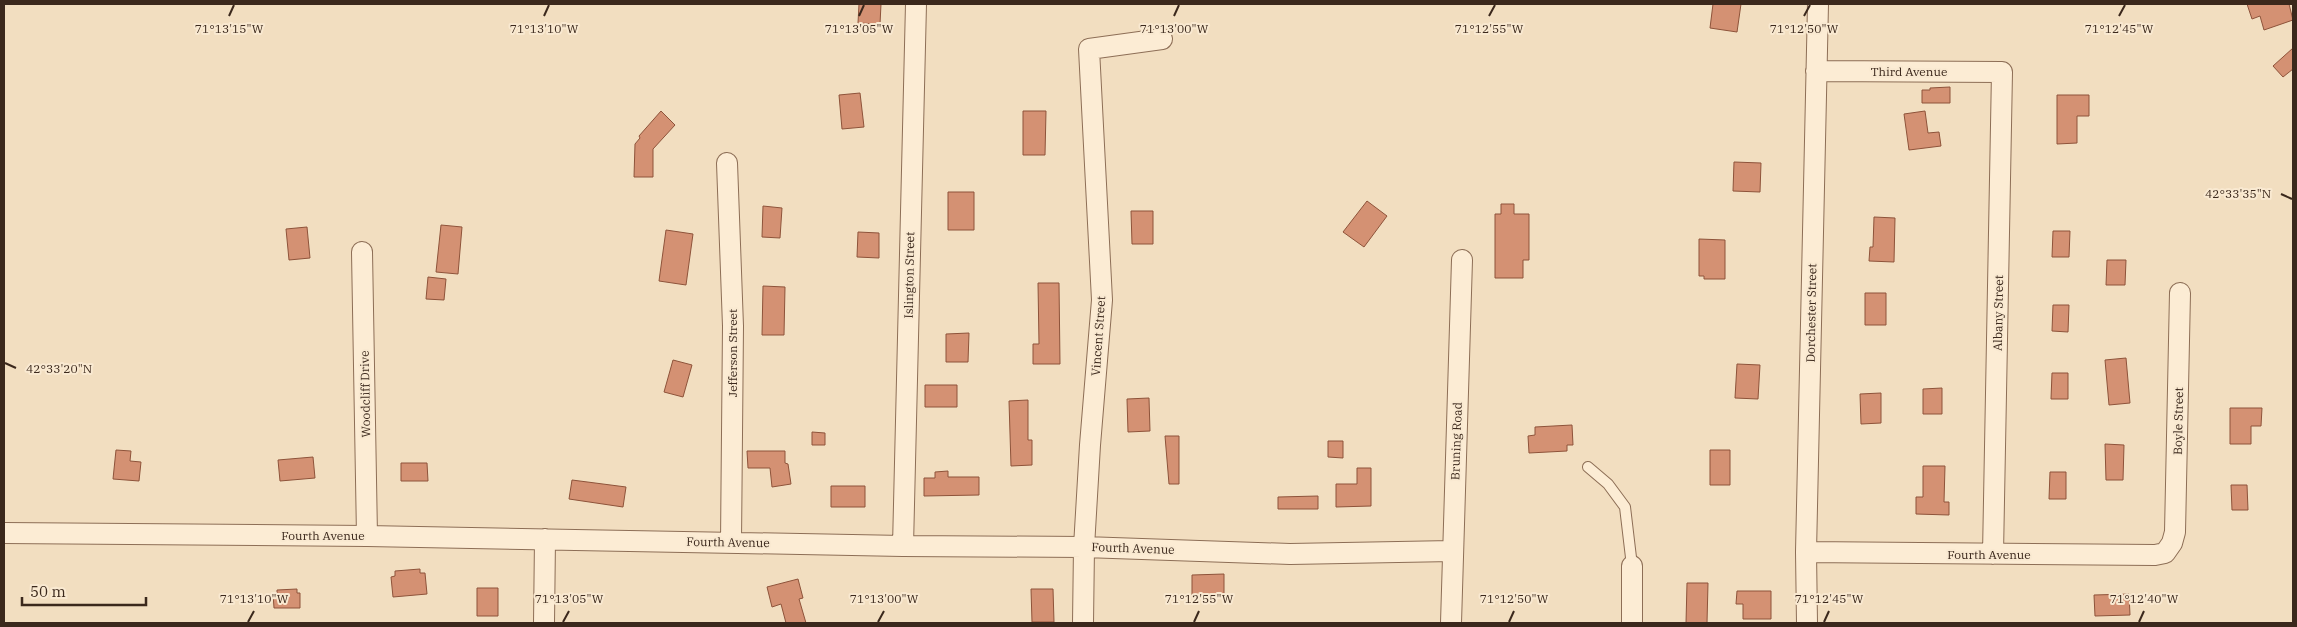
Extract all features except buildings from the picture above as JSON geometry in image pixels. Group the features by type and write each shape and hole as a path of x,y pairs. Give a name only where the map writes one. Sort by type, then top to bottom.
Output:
{"street":[{"name":"Islington Street","path":"903,546 916,4"},
{"name":"Dorchester Street","path":"1807,623 1806,552 1818,4"},
{"name":"Vincent Street","path":"1083,623 1084,546 1092,412 1102,300 1089,49 1162,39"},
{"name":"Third Avenue","path":"1816,71 2002,72"},
{"name":"Albany Street","path":"1993,554 2002,72"},
{"name":"Jefferson Street","path":"727,163 733,326 730,542"},
{"name":"Woodcliff Drive","path":"362,252 367,536"},
{"name":"Bruning Road","path":"1451,623 1462,260"},
{"name":"Boyle Street","path":"2169,549 2176,532 2180,293"},
{"name":"Fourth Avenue","path":"4,533 545,538 903,546 1084,546 1290,554 1452,551"},
{"path":"544,623 545,538"},
{"name":"Fourth Avenue","path":"1806,552 2155,555 2165,553 2169,549"},
{"path":"1632,566 1632,623"}],"lane":[{"path":"1588,467 1608,484 1625,506 1632,566"}]}
